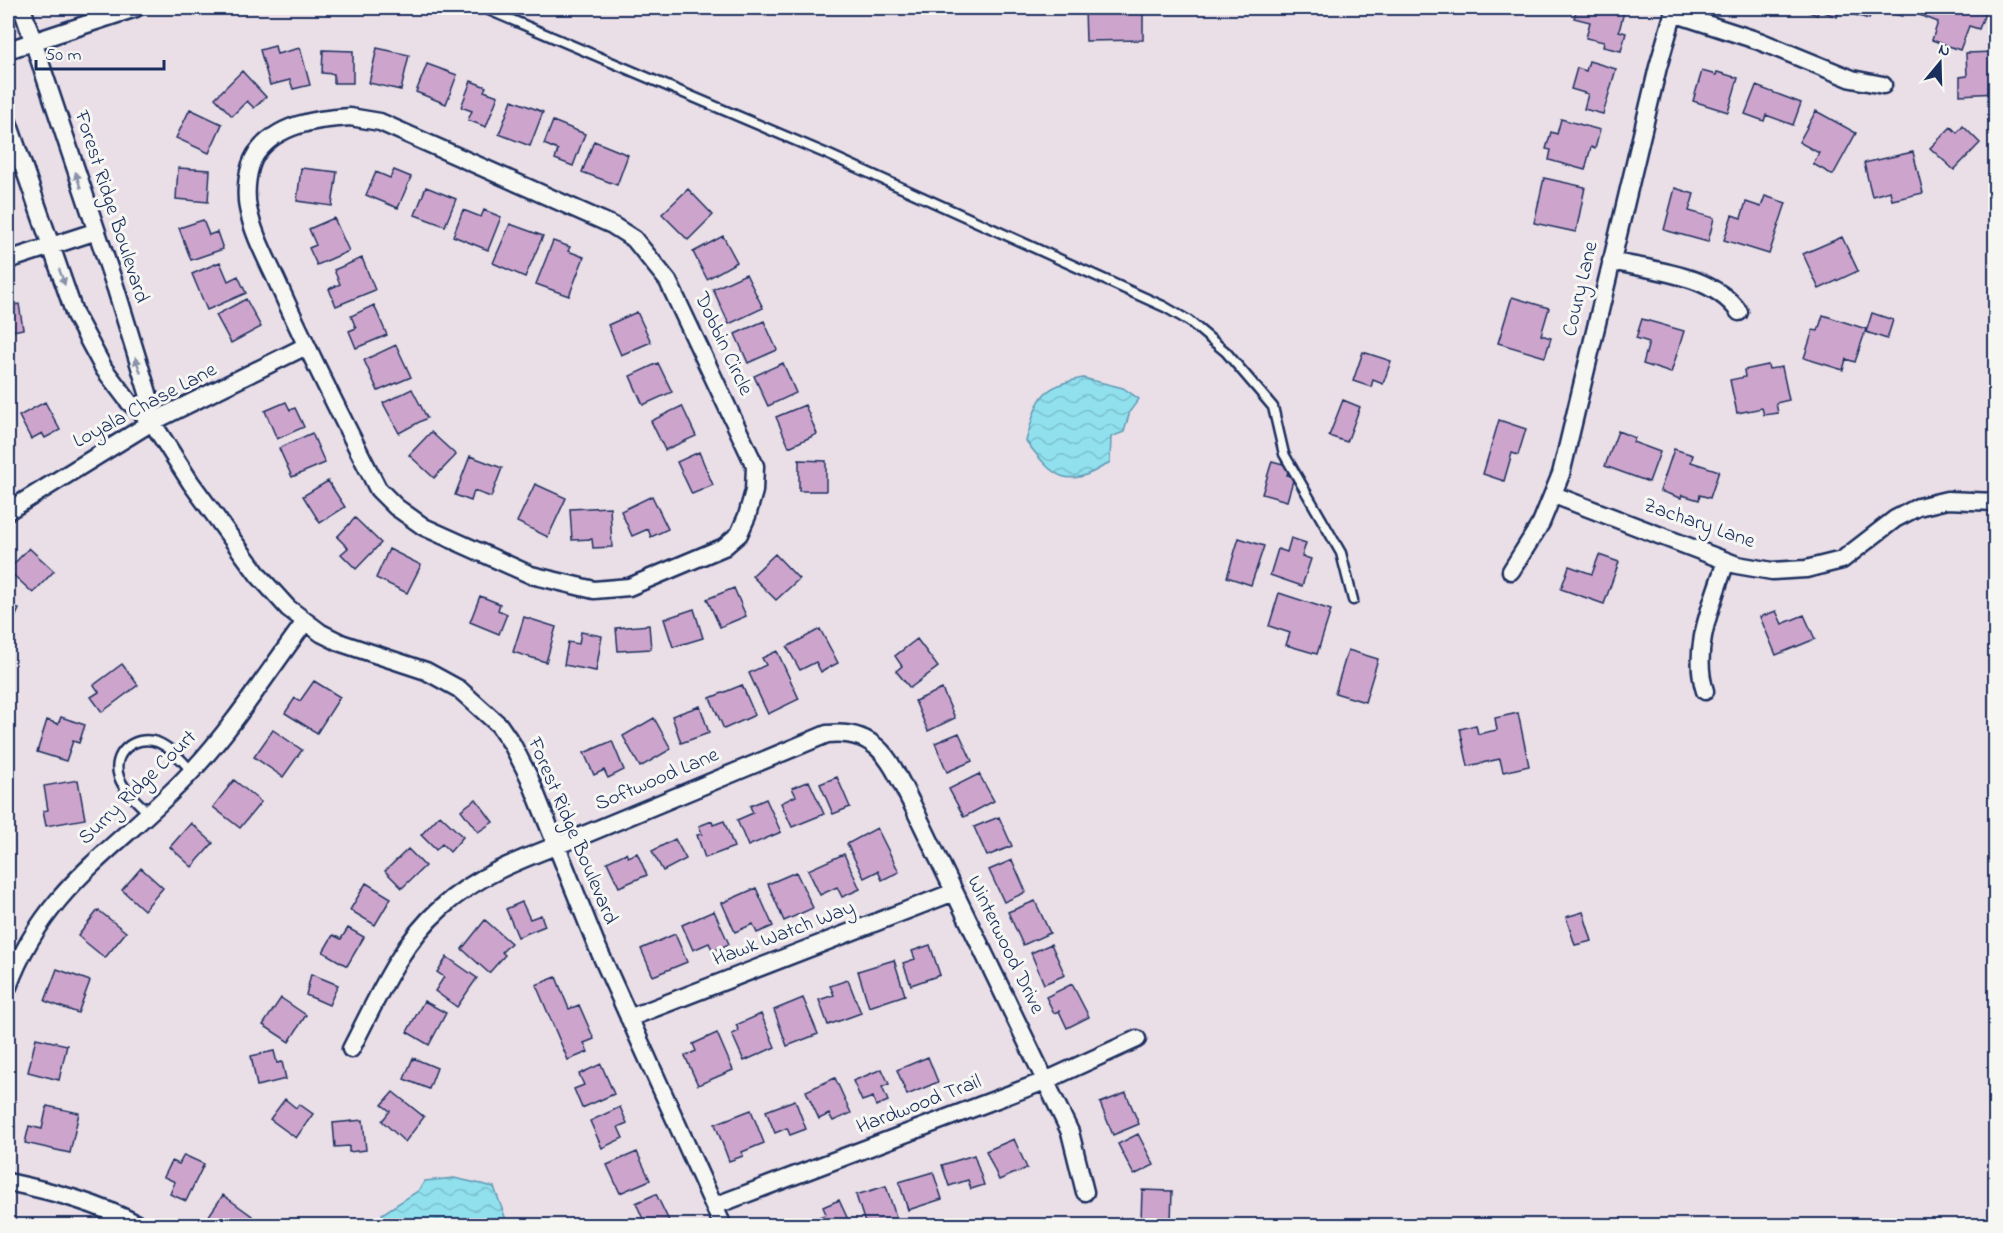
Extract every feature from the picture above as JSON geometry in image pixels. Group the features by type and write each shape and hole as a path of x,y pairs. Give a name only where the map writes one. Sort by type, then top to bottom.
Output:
{"street":[{"name":"Forest Ridge Boulevard","path":"22,8 148,393 152,422"},
{"path":"8,50 136,8"},
{"path":"1674,10 1759,41 1852,79 1883,85"},
{"name":"Coury Lane","path":"1511,571 1541,523 1554,495 1674,10"},
{"name":"Dobbin Circle","path":"350,117 380,122 612,225 634,239 668,281 755,466 754,491 747,516 739,534 724,547 629,587 594,590 531,575 424,527 396,507 378,489 306,346 260,242 248,207 248,178 256,155 273,138 296,124 350,117"},
{"name":"Forest Ridge Boulevard","path":"8,122 75,315 104,369 129,402 152,422 230,538 259,576 305,622 341,643 438,676 480,706 512,744 529,777 556,847 629,1018 723,1226"},
{"path":"8,260 94,232"},
{"path":"1611,261 1704,283 1721,292 1739,312"},
{"name":"Loyala Chase Lane","path":"8,511 152,422 306,346"},
{"name":"Zachary Lane","path":"1554,495 1726,561 1772,571 1806,569 1842,560 1895,519 1918,507 1947,500 1995,502"},
{"path":"1705,691 1700,675 1703,633 1726,561"},
{"name":"Surry Ridge Court","path":"8,987 33,934 63,892 192,772 218,741 305,622"},
{"name":"Softwood Lane","path":"351,1049 400,958 417,933 440,908 491,875 827,734 856,735"},
{"name":"Winterwood Drive","path":"856,735 876,745 886,755 1070,1132 1084,1192"},
{"name":"Hawk Watch Way","path":"629,1018 954,892"},
{"name":"Hardwood Trail","path":"714,1206 1045,1081 1137,1039"},
{"path":"8,1182 67,1195 110,1210 141,1226"}],"lane":[{"path":"484,8 816,150 1165,307 1189,321 1226,352 1273,407 1284,454 1341,553 1353,600"},
{"path":"148,813 124,788 118,776 120,756 126,746 139,741 159,743 192,772"}],"water":[{"path":"1083,378 1123,388 1139,399 1130,411 1124,432 1111,437 1110,462 1095,471 1071,478 1053,472 1026,441 1037,405 1048,391 1056,386"},
{"path":"454,1178 494,1187 508,1225 387,1225 382,1214 418,1191 425,1181"}],"building":[{"path":"1577,8 1625,8 1619,31 1626,33 1621,51 1603,47 1604,42 1586,38 1590,22 1574,18"},
{"path":"1798,8 1841,8 1837,17 1819,10 1817,15"},
{"path":"1854,8 1872,8 1869,19 1852,14"},
{"path":"1883,8 1904,8 1902,16 1882,11"},
{"path":"1919,8 1987,8 1979,29 1969,26 1960,50 1932,40 1938,22 1917,14"},
{"path":"1085,9 1143,9 1143,40 1086,41"},
{"path":"275,46 277,54 300,48 310,85 293,89 290,80 270,85 260,50"},
{"path":"377,48 409,55 401,90 369,83"},
{"path":"323,50 353,51 353,83 334,83 334,74 322,73"},
{"path":"1995,52 1996,93 1960,95 1960,77 1967,76 1966,53"},
{"path":"1589,61 1616,69 1603,114 1584,109 1588,94 1571,89 1577,68 1586,71"},
{"path":"427,64 457,75 446,104 416,92"},
{"path":"242,71 266,97 254,108 247,101 232,116 215,98"},
{"path":"1702,71 1716,75 1717,72 1738,78 1728,112 1693,101"},
{"path":"471,81 486,87 484,91 498,96 486,127 468,120 472,111 461,107"},
{"path":"1756,86 1801,103 1793,125 1766,115 1764,121 1745,114"},
{"path":"512,100 543,112 530,146 499,134"},
{"path":"190,109 222,124 209,153 176,138"},
{"path":"1816,111 1856,133 1833,175 1813,164 1819,153 1799,142"},
{"path":"1561,119 1600,130 1595,149 1591,147 1585,170 1549,160 1551,150 1546,149 1551,132 1557,134"},
{"path":"553,121 585,134 573,166 555,159 558,150 544,144"},
{"path":"1963,126 1980,143 1954,170 1930,148 1951,127 1957,133"},
{"path":"594,141 628,155 617,185 582,172"},
{"path":"1913,152 1923,193 1892,200 1890,191 1872,196 1864,163"},
{"path":"178,168 210,170 208,202 176,199"},
{"path":"301,168 337,172 332,206 297,201"},
{"path":"394,170 411,177 398,208 366,195 376,172 390,178"},
{"path":"1544,178 1585,187 1576,232 1534,223"},
{"path":"426,187 456,199 445,226 415,215"},
{"path":"1675,188 1694,194 1689,211 1714,218 1708,242 1664,230"},
{"path":"688,189 713,215 688,240 662,214"},
{"path":"1765,196 1786,203 1769,254 1724,240 1732,215 1741,218 1746,202 1761,207"},
{"path":"463,210 481,217 484,210 501,217 488,250 453,236"},
{"path":"334,218 349,251 317,265 309,248 316,245 309,229"},
{"path":"203,220 209,235 217,232 223,249 191,260 179,228"},
{"path":"510,224 543,236 525,277 493,263"},
{"path":"723,236 737,262 707,279 693,252"},
{"path":"1842,237 1858,271 1819,289 1803,254"},
{"path":"553,241 570,247 568,251 584,257 569,296 536,284"},
{"path":"362,258 375,290 336,306 329,289 340,284 334,270"},
{"path":"220,262 228,281 238,276 246,293 207,310 192,274"},
{"path":"746,274 763,308 729,324 713,289"},
{"path":"1512,297 1549,308 1541,335 1551,338 1545,357 1498,343"},
{"path":"246,299 261,327 231,343 216,315"},
{"path":"19,304 23,329 8,332 8,306"},
{"path":"374,305 387,335 356,348 349,331 356,328 351,316"},
{"path":"637,312 651,342 621,355 608,325"},
{"path":"1872,313 1893,320 1887,339 1866,332"},
{"path":"1823,315 1866,329 1855,362 1846,359 1843,370 1804,358 1813,330 1818,331"},
{"path":"1642,319 1684,331 1671,373 1643,364 1649,342 1636,338"},
{"path":"764,321 777,350 748,363 735,334"},
{"path":"396,345 411,377 378,391 364,360"},
{"path":"1363,352 1391,361 1383,384 1373,380 1371,387 1353,381"},
{"path":"658,363 672,392 643,405 630,376"},
{"path":"783,363 796,393 768,406 754,376"},
{"path":"1768,365 1769,369 1782,367 1789,400 1776,403 1778,413 1764,415 1762,408 1737,413 1730,380 1745,377 1744,370"},
{"path":"412,389 427,418 399,433 383,403"},
{"path":"1343,400 1360,407 1347,442 1329,436"},
{"path":"45,402 60,430 45,438 42,433 31,439 19,416"},
{"path":"286,402 290,410 295,408 304,427 277,439 265,411"},
{"path":"805,405 817,434 789,447 776,417"},
{"path":"682,406 696,436 665,450 651,421"},
{"path":"1499,420 1526,429 1518,455 1512,453 1504,481 1483,474"},
{"path":"1618,431 1635,438 1633,442 1660,452 1649,482 1605,466"},
{"path":"431,432 456,455 434,478 409,455"},
{"path":"312,433 325,463 292,477 279,448"},
{"path":"1674,449 1693,455 1691,462 1719,471 1710,498 1700,495 1699,500 1682,495 1681,498 1660,491"},
{"path":"699,452 713,485 692,494 677,462"},
{"path":"470,456 502,468 491,497 474,491 471,501 455,495"},
{"path":"799,460 826,461 826,491 799,491"},
{"path":"1272,461 1290,466 1287,475 1294,477 1287,501 1262,494"},
{"path":"328,481 345,507 320,523 303,496"},
{"path":"535,484 566,498 548,537 517,522"},
{"path":"652,496 668,529 651,537 648,529 632,536 621,511"},
{"path":"610,507 612,547 593,548 592,539 572,540 570,509"},
{"path":"355,518 381,543 356,569 341,554 348,548 337,537"},
{"path":"1239,538 1264,546 1251,585 1227,577"},
{"path":"1291,538 1306,543 1302,556 1311,559 1302,586 1270,575 1278,549 1287,552"},
{"path":"29,548 54,571 33,593 8,570"},
{"path":"389,549 421,565 407,593 376,578"},
{"path":"775,554 799,579 776,600 752,576"},
{"path":"1599,555 1619,562 1604,604 1561,589 1569,566 1592,574"},
{"path":"734,588 746,616 720,627 707,599"},
{"path":"1279,593 1331,610 1317,654 1286,645 1290,633 1269,626"},
{"path":"480,596 500,604 498,610 507,614 499,634 470,622"},
{"path":"8,604 19,609 8,633"},
{"path":"694,609 703,638 673,647 664,619"},
{"path":"1776,611 1782,624 1804,615 1815,639 1776,655 1760,617"},
{"path":"524,617 556,627 546,662 513,652"},
{"path":"649,625 651,649 618,651 616,628"},
{"path":"820,629 838,663 821,672 816,662 800,670 787,647"},
{"path":"581,632 602,636 596,671 564,665 568,642 579,644"},
{"path":"917,639 938,667 910,688 896,671 902,666 895,656"},
{"path":"1348,650 1378,659 1365,702 1335,693"},
{"path":"777,651 799,699 768,714 749,673 766,665 762,658"},
{"path":"122,664 138,685 102,712 91,697 99,692 94,685"},
{"path":"314,681 340,697 317,733 285,713 295,698 300,701"},
{"path":"742,685 755,715 724,729 710,698"},
{"path":"942,689 955,718 928,731 915,701"},
{"path":"700,706 709,733 681,743 672,716"},
{"path":"1518,713 1529,766 1503,772 1500,759 1468,766 1460,729 1476,725 1478,734 1497,730 1495,718"},
{"path":"61,717 85,725 79,743 73,741 66,761 37,752 47,720 58,724"},
{"path":"654,718 671,749 640,767 623,736"},
{"path":"273,730 302,750 283,777 254,757"},
{"path":"959,733 972,761 947,772 935,743"},
{"path":"612,741 624,770 608,778 604,770 594,775 584,753"},
{"path":"979,774 994,801 964,817 949,789"},
{"path":"837,777 850,807 833,814 820,784"},
{"path":"78,780 85,819 46,826 43,811 48,810 44,786"},
{"path":"234,780 261,802 240,828 213,807"},
{"path":"809,781 824,814 792,827 781,803 796,796 792,788"},
{"path":"476,799 493,822 478,832 461,810"},
{"path":"766,799 781,832 748,846 737,820 753,813 750,806"},
{"path":"440,815 463,837 450,852 442,844 436,850 421,835"},
{"path":"999,817 1012,846 987,856 974,827"},
{"path":"712,821 713,825 724,821 734,847 705,858 697,835 702,834 699,826"},
{"path":"191,823 213,843 192,867 170,847"},
{"path":"877,828 899,872 882,880 878,871 864,878 847,844"},
{"path":"675,839 686,859 663,871 652,851"},
{"path":"408,849 425,866 402,888 385,871"},
{"path":"626,853 628,857 637,853 647,875 619,887 607,862"},
{"path":"844,854 860,889 842,897 837,887 820,895 808,870"},
{"path":"1012,860 1026,892 1004,902 989,870"},
{"path":"141,868 163,888 144,910 122,890"},
{"path":"796,872 813,908 784,921 768,884"},
{"path":"366,883 391,898 375,925 350,910"},
{"path":"756,888 773,926 757,933 753,924 735,932 722,903"},
{"path":"1035,901 1050,933 1023,945 1008,912"},
{"path":"522,902 530,919 541,915 545,926 518,937 506,909"},
{"path":"98,910 126,932 105,958 78,936"},
{"path":"714,911 729,944 713,951 709,943 693,950 682,925"},
{"path":"1583,912 1592,941 1575,945 1566,917"},
{"path":"485,920 511,943 502,952 505,955 489,973 462,949"},
{"path":"348,928 364,937 347,966 323,952 333,935 341,939"},
{"path":"675,934 687,962 653,976 641,949"},
{"path":"1051,944 1065,975 1044,984 1031,953"},
{"path":"930,945 940,975 911,985 903,963 915,959 912,951"},
{"path":"447,957 477,978 457,1007 435,991 444,977 437,972"},
{"path":"894,960 905,995 869,1007 858,971"},
{"path":"57,969 90,981 78,1013 45,1001"},
{"path":"311,974 338,985 329,1005 306,995"},
{"path":"556,977 569,1009 579,1005 594,1039 584,1043 588,1052 568,1060 536,985"},
{"path":"848,980 861,1013 828,1025 819,1000 834,995 830,986"},
{"path":"1072,984 1089,1017 1067,1028 1059,1011 1054,1013 1046,997"},
{"path":"281,998 306,1015 289,1042 263,1025"},
{"path":"803,998 818,1034 787,1046 774,1010"},
{"path":"424,1001 446,1013 429,1045 407,1032"},
{"path":"761,1014 775,1047 744,1061 732,1034 739,1031 736,1025"},
{"path":"717,1033 733,1070 698,1085 685,1056 696,1051 693,1044"},
{"path":"36,1038 67,1045 59,1080 28,1072"},
{"path":"274,1051 277,1063 282,1062 286,1079 257,1086 251,1056"},
{"path":"928,1057 938,1082 907,1095 897,1070"},
{"path":"413,1058 437,1068 429,1089 404,1079"},
{"path":"601,1064 614,1094 582,1108 574,1089 584,1085 579,1074"},
{"path":"882,1069 889,1084 882,1087 888,1101 876,1106 873,1097 862,1101 853,1081"},
{"path":"835,1078 851,1113 833,1121 829,1114 819,1119 806,1091"},
{"path":"393,1092 424,1117 405,1142 382,1121 390,1111 382,1105"},
{"path":"1126,1093 1139,1124 1113,1135 1100,1103"},
{"path":"285,1099 296,1108 299,1104 313,1114 296,1138 270,1119"},
{"path":"795,1100 806,1129 790,1135 787,1128 775,1133 766,1111"},
{"path":"47,1106 79,1113 70,1153 25,1143 29,1126 42,1129"},
{"path":"620,1107 627,1123 618,1127 623,1138 602,1148 590,1121"},
{"path":"751,1110 764,1143 742,1152 743,1156 729,1161 715,1124"},
{"path":"363,1120 366,1150 349,1152 349,1146 335,1147 333,1123"},
{"path":"1138,1134 1154,1165 1134,1175 1118,1144"},
{"path":"1014,1139 1027,1168 999,1180 986,1151"},
{"path":"637,1152 650,1180 620,1193 607,1165"},
{"path":"184,1155 204,1164 186,1201 170,1194 175,1182 164,1177 172,1161 179,1164"},
{"path":"974,1155 984,1185 971,1189 968,1180 949,1186 942,1165"},
{"path":"933,1172 942,1199 908,1210 899,1182"},
{"path":"886,1186 898,1223 866,1226 856,1195"},
{"path":"1142,1190 1172,1191 1171,1221 1141,1221"},
{"path":"656,1194 670,1223 646,1226 636,1203"},
{"path":"223,1195 252,1216 245,1226 220,1226 208,1217"},
{"path":"839,1200 851,1226 813,1226 811,1221 826,1214 823,1207"},
{"path":"794,1220 797,1226 782,1226"}]}
